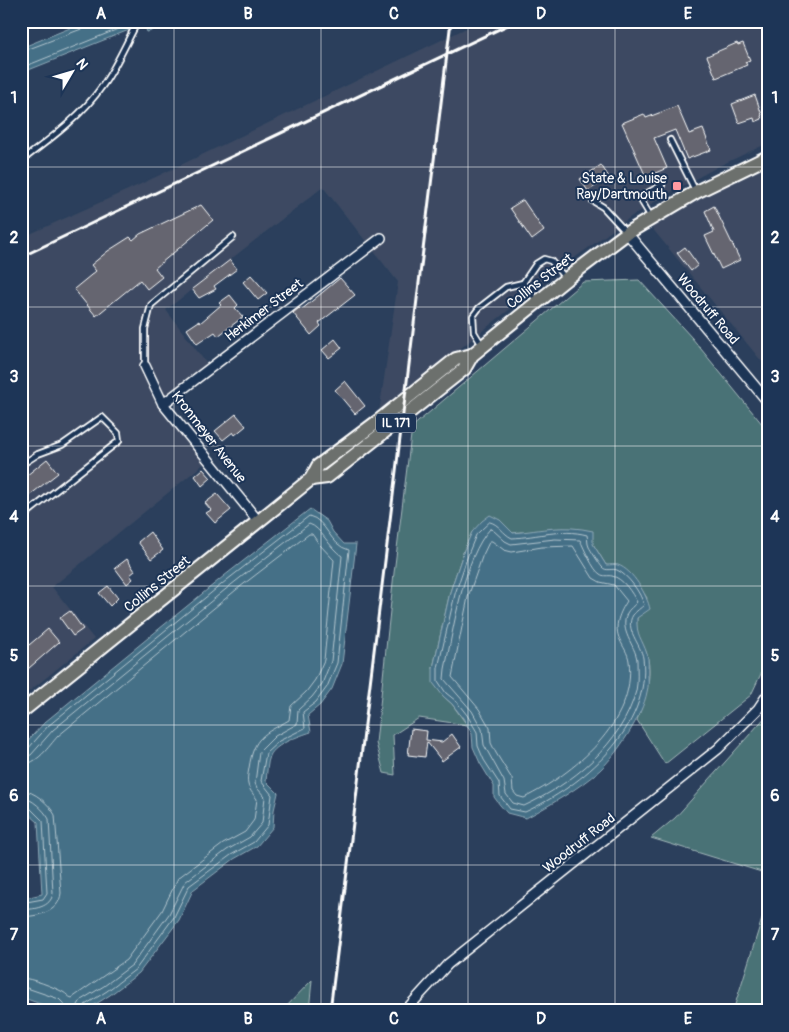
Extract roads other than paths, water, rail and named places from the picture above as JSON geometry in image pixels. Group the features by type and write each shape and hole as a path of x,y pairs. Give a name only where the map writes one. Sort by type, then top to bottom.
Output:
{"main road":[{"name":"IL 171","path":"627,233 696,192 768,157"},
{"name":"Collins Street","path":"21,712 311,479 318,466 456,359 472,355 537,301 627,233"}],"street":[{"name":"Woodruff Road","path":"627,233 768,402"},
{"name":"Herkimer Street","path":"163,404 381,238"},
{"name":"Kronmeyer Avenue","path":"145,366 163,404 259,522"},
{"name":"Woodruff Road","path":"405,1011 448,964 718,749 758,709 768,694"}],"lane":[{"path":"21,161 79,112 102,87 119,60 138,21"},
{"path":"670,140 696,192"},
{"path":"652,218 642,202 644,195 662,185"},
{"path":"594,201 603,207 627,233"},
{"path":"145,366 145,329 152,305 233,237"},
{"path":"482,346 474,332 473,316 478,308 506,287 523,283 536,264 544,259 551,261 566,279"},
{"path":"523,283 537,301"},
{"path":"21,465 38,454 62,445 102,417 118,432 119,441 21,518"}],"water":[{"path":"87,21 162,21 151,31 147,32 144,24 21,73 21,48"},
{"path":"310,509 327,521 333,532 344,544 356,544 342,664 332,689 320,705 308,715 311,732 282,744 273,752 269,759 266,781 278,793 273,827 257,846 234,859 193,890 179,920 139,973 110,995 85,1011 60,1011 24,998 21,995 21,899 42,894 38,822 21,807 21,748 45,722 224,576"},
{"path":"490,515 500,520 513,533 562,528 593,531 593,544 606,565 618,565 634,577 643,590 650,609 637,618 638,633 648,659 648,690 635,723 614,754 600,770 583,784 526,818 507,813 494,797 494,786 473,747 472,734 463,718 433,683 433,668 450,592 464,550 472,532"}],"railway":[{"path":"330,1011 451,21"},
{"path":"21,257 516,21"}],"place":[{"name":"State & Louise Ray/Dartmouth","path":"677,186"}]}
